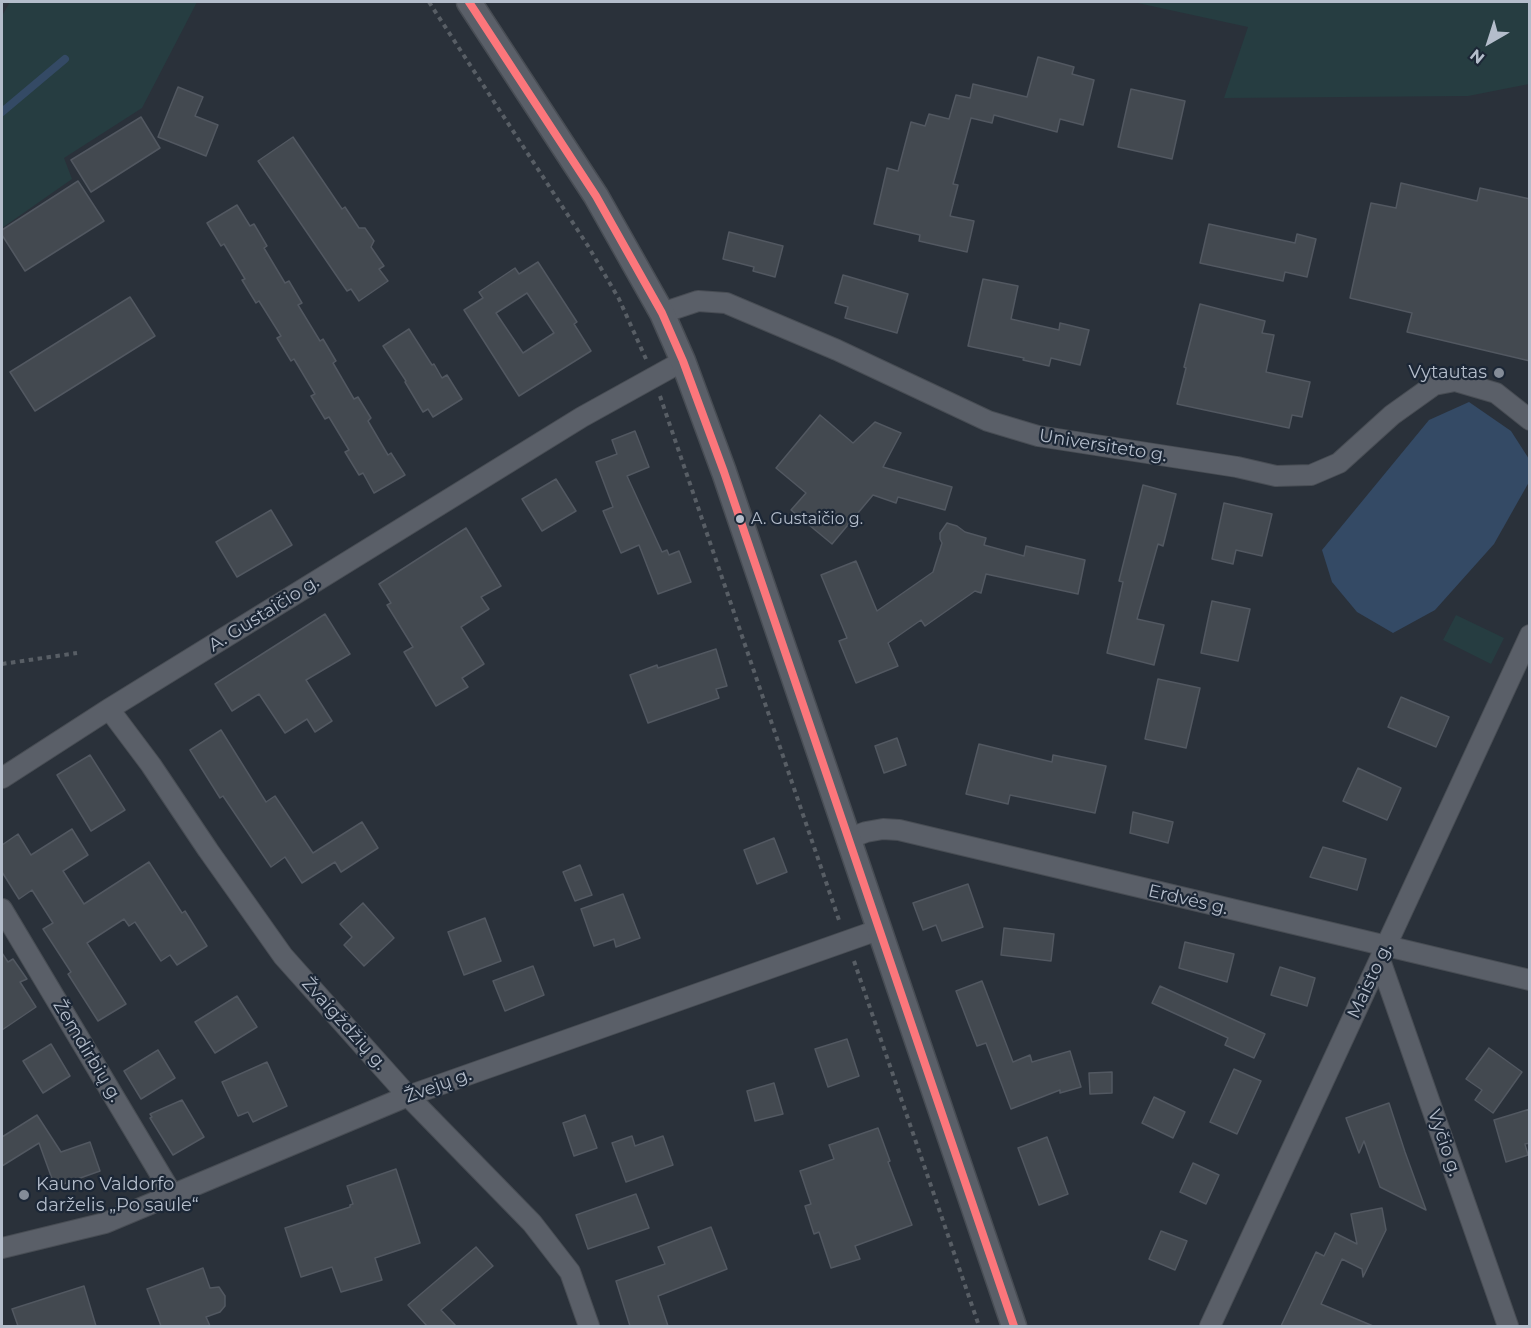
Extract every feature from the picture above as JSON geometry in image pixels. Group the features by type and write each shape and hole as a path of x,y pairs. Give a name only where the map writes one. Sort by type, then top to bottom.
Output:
{"street":[{"path":"469,2 596,196 662,313 683,361 724,472 1014,1326"},
{"name":"Universiteto g.","path":"662,313 698,301 726,303 837,350 988,421 1038,436 1237,467 1276,476 1311,475 1339,463 1392,415 1434,385 1455,381 1496,393 1530,420"},
{"name":"A. Gustaičio g.","path":"2,778 109,709 582,417 683,361"},
{"name":"Maisto g.","path":"1210,1326 1530,635"},
{"name":"Žvaigždžių g.","path":"109,709 151,765 284,956 408,1096 532,1223 570,1272 589,1326"},
{"name":"Erdvės g.","path":"847,839 866,832 899,830 1383,953 1530,980"},
{"name":"Žemdirbių g.","path":"2,909 172,1194"},
{"name":"Žvejų g.","path":"2,1248 105,1223 408,1096 878,930"},
{"name":"Vyčio g.","path":"1383,953 1508,1326"}],"path":[{"path":"429,2 588,246 619,299 653,376 979,1326"},
{"path":"2,664 77,653"}],"green space":[{"path":"10,2 197,2 142,108 64,158 72,179 2,228 2,16"},
{"path":"1133,2 1529,2 1529,84 1468,96 1224,98 1248,27"},
{"path":"1456,615 1504,638 1491,664 1443,640"}],"water":[{"path":"1469,402 1511,431 1529,459 1529,482 1494,544 1435,610 1393,633 1357,612 1332,582 1322,550 1429,420"}],"building":[{"path":"1038,57 1074,67 1072,74 1094,80 1083,125 1060,119 1057,132 994,115 992,123 971,118 953,184 958,185 950,216 974,221 967,252 919,241 920,235 874,224 887,168 898,171 911,122 925,126 929,114 949,119 956,95 970,98 973,84 1027,97"},
{"path":"178,87 203,97 195,116 218,125 206,156 158,137"},
{"path":"1131,89 1185,101 1172,159 1118,147"},
{"path":"141,117 160,148 91,192 71,160"},
{"path":"293,137 342,209 345,207 359,228 365,228 374,241 371,247 384,266 379,269 388,281 359,301 351,289 347,291 258,161"},
{"path":"78,181 104,221 25,271 2,235 2,230"},
{"path":"1401,183 1477,201 1480,188 1530,199 1530,361 1407,332 1412,313 1350,298 1371,203 1396,208"},
{"path":"237,205 250,226 254,224 267,246 264,248 285,283 289,281 302,303 298,305 320,341 323,339 336,361 333,363 354,399 358,397 371,418 368,421 388,455 391,453 405,475 374,493 363,473 359,475 345,452 349,450 329,417 325,419 311,396 315,394 294,359 291,361 277,338 281,336 259,301 256,303 224,244 221,246 207,223"},
{"path":"1209,224 1295,243 1297,234 1316,239 1307,277 1285,272 1283,281 1200,263"},
{"path":"729,232 783,246 775,277 753,271 754,267 723,259"},
{"path":"538,262 577,322 574,324 591,351 519,396 464,310 483,298 479,292 515,268 519,274","holes":["527,293 554,333 523,353 496,313"]},
{"path":"843,275 908,294 897,333 845,318 848,307 835,303"},
{"path":"983,279 1018,286 1011,319 1059,330 1060,323 1089,330 1080,365 1051,358 1049,366 968,346"},
{"path":"130,297 155,336 35,411 10,372"},
{"path":"1200,304 1265,321 1262,333 1274,335 1266,372 1310,382 1302,417 1292,415 1289,428 1177,404"},
{"path":"409,329 432,365 434,364 442,378 447,375 462,399 433,417 428,409 423,412 383,346"},
{"path":"820,415 853,443 875,422 901,433 883,467 952,487 945,510 898,497 896,503 873,495 832,544 791,510 806,493 776,468"},
{"path":"635,431 649,467 627,476 662,552 667,550 669,555 679,551 691,582 658,594 639,545 621,553 603,511 613,507 596,462 617,454 612,440"},
{"path":"556,479 576,511 542,531 522,499"},
{"path":"1143,485 1176,494 1163,546 1158,544 1137,619 1164,625 1154,665 1107,653 1123,582 1119,581"},
{"path":"1224,503 1272,514 1262,556 1236,550 1233,564 1212,559"},
{"path":"271,510 292,545 237,577 216,542"},
{"path":"947,523 965,532 986,538 984,545 1024,556 1026,546 1085,560 1078,594 986,574 981,593 975,591 925,626 921,620 888,643 898,666 856,683 839,641 847,638 821,575 856,561 877,611 933,572 942,543 940,533"},
{"path":"466,528 501,586 481,597 489,609 461,627 484,664 462,678 468,687 436,706 404,652 413,647 387,605 391,603 379,584"},
{"path":"1212,601 1250,609 1238,661 1201,653"},
{"path":"325,614 350,654 306,680 332,721 315,732 307,719 285,733 259,694 232,711 215,684"},
{"path":"716,649 727,686 716,689 719,698 648,723 630,675"},
{"path":"1158,679 1200,688 1186,748 1145,739"},
{"path":"1401,697 1449,717 1436,747 1388,727"},
{"path":"221,730 266,802 275,796 313,853 362,822 378,848 341,872 335,862 302,883 285,857 271,867 223,796 220,798 190,750"},
{"path":"897,738 906,765 884,773 875,746"},
{"path":"979,744 1052,762 1053,755 1106,766 1095,813 1010,795 1008,804 966,794"},
{"path":"90,755 125,810 91,831 57,775"},
{"path":"1358,768 1401,788 1387,820 1343,801"},
{"path":"1133,812 1173,822 1168,843 1130,833"},
{"path":"72,829 88,855 63,871 84,904 149,862 182,913 185,911 207,946 177,965 170,955 161,961 135,922 129,926 124,919 87,943 126,1004 98,1021 68,974 71,972 43,929 53,923 32,890 19,899 2,872 2,845 18,834 31,855"},
{"path":"774,838 787,872 757,884 744,850"},
{"path":"1323,847 1366,859 1357,890 1310,877"},
{"path":"580,865 592,895 575,901 563,872"},
{"path":"968,884 983,927 942,941 936,925 923,930 913,903"},
{"path":"623,894 640,938 616,947 614,939 594,946 581,909"},
{"path":"363,903 394,938 364,966 344,945 352,937 340,924"},
{"path":"485,918 501,961 464,975 448,932"},
{"path":"1004,928 1054,934 1051,961 1001,955"},
{"path":"1185,942 1234,954 1227,982 1179,968"},
{"path":"2,953 8,962 13,959 27,979 20,982 36,1007 2,1030"},
{"path":"533,966 544,995 505,1011 493,981"},
{"path":"1280,967 1315,978 1307,1006 1271,995"},
{"path":"982,981 1013,1062 1030,1055 1032,1062 1070,1051 1081,1087 1060,1093 1060,1090 1011,1109 986,1043 977,1046 956,991"},
{"path":"1160,986 1265,1034 1254,1058 1225,1045 1228,1038 1152,1003"},
{"path":"237,996 257,1027 215,1053 195,1022"},
{"path":"847,1039 859,1076 828,1087 815,1049"},
{"path":"51,1044 70,1076 43,1093 23,1061"},
{"path":"1489,1048 1522,1072 1493,1113 1475,1100 1482,1090 1466,1079"},
{"path":"158,1050 175,1078 141,1099 124,1071"},
{"path":"267,1062 287,1106 253,1122 248,1112 238,1116 222,1082"},
{"path":"1234,1069 1261,1081 1237,1134 1210,1122"},
{"path":"1112,1072 1112,1093 1090,1094 1089,1073"},
{"path":"774,1083 783,1114 755,1121 747,1091"},
{"path":"1154,1097 1185,1112 1173,1138 1142,1123"},
{"path":"182,1100 204,1137 173,1155 150,1118 152,1117 150,1114"},
{"path":"1389,1103 1426,1210 1380,1187 1364,1141 1359,1153 1346,1118"},
{"path":"1530,1109 1530,1143 1525,1144 1528,1155 1506,1162 1494,1120"},
{"path":"37,1115 61,1152 90,1142 100,1171 55,1187 39,1143 2,1166 2,1137"},
{"path":"585,1115 597,1148 574,1156 563,1123"},
{"path":"878,1128 890,1161 888,1162 912,1225 855,1246 860,1259 831,1268 819,1232 814,1234 805,1206 811,1204 800,1171 834,1159 829,1145"},
{"path":"632,1136 635,1146 663,1136 673,1165 626,1182 612,1143"},
{"path":"1047,1137 1068,1194 1039,1205 1018,1148"},
{"path":"1193,1163 1219,1175 1206,1204 1180,1192"},
{"path":"396,1169 420,1243 375,1258 382,1280 341,1292 332,1267 301,1277 285,1228 350,1207 353,1204 347,1186"},
{"path":"636,1194 649,1228 588,1249 576,1215"},
{"path":"1382,1208 1386,1230 1363,1277 1362,1269 1342,1259 1321,1304 1373,1326 1281,1326 1316,1252 1324,1256 1335,1233 1357,1244 1351,1214"},
{"path":"711,1227 727,1269 658,1296 668,1326 630,1326 616,1281 665,1264 658,1247"},
{"path":"1161,1231 1187,1241 1175,1270 1149,1259"},
{"path":"476,1247 493,1266 441,1310 456,1326 427,1326 408,1305"},
{"path":"203,1268 210,1288 219,1287 225,1296 225,1306 220,1312 206,1317 210,1326 161,1326 147,1289"},
{"path":"84,1286 96,1326 18,1326 12,1309"}],"waterway":[{"path":"2,112 65,59"}],"transit line":[{"path":"469,2 596,196 662,313 683,361 724,472 1014,1326"}],"place":[{"name":"Vytautas","path":"1499,373"},
{"name":"A. Gustaičio g.","path":"740,519"},
{"name":"Kauno Valdorfo darželis „Po saule“","path":"24,1195"}]}
